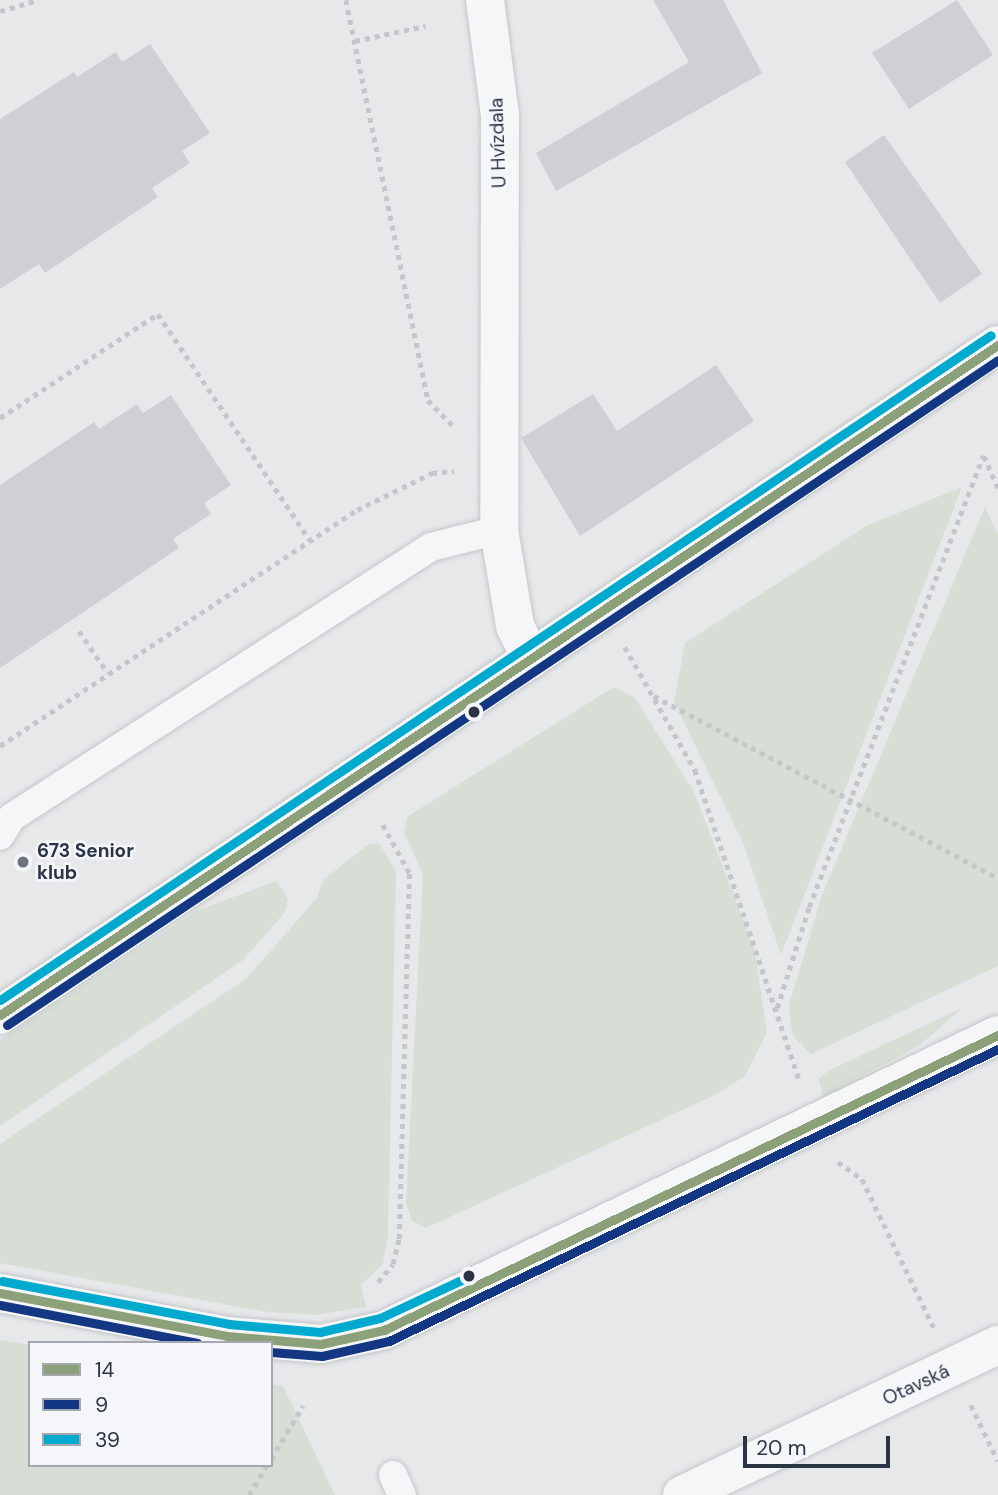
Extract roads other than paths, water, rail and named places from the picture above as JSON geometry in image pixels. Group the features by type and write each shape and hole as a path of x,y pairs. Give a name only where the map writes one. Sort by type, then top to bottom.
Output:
{"street":[{"name":"U Hvízdala","path":"485,0 500,115 499,530 515,626 531,659"},
{"path":"0,1015 998,345"},
{"path":"0,1293 227,1336 321,1343 384,1329 998,1035"},
{"name":"Otavská","path":"682,1495 998,1345"}],"lane":[{"path":"0,836 12,817 431,547 499,530"}],"place":[{"name":"673 Senior klub","path":"23,862"}]}
